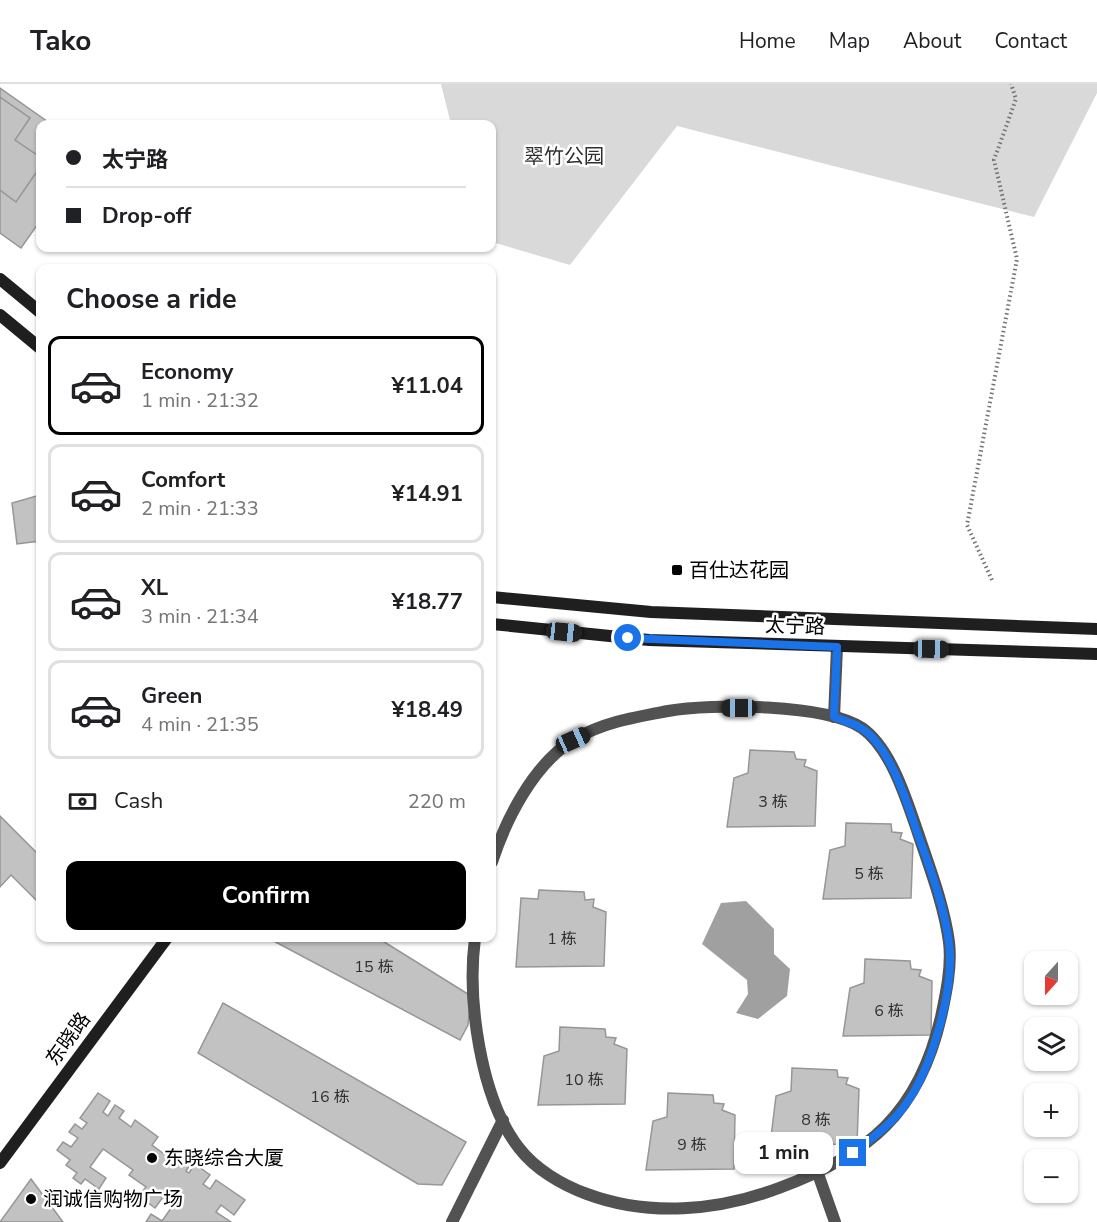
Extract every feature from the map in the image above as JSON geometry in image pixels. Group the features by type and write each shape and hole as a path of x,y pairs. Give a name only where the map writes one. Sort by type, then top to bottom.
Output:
{"main road":[{"path":"0,279 36,309"},
{"path":"0,315 36,345"},
{"name":"太宁路","path":"496,597 651,612 1097,629"},
{"name":"太宁路","path":"496,624 650,640 1097,654"},
{"name":"东晓路","path":"0,1163 164,942"}],"street":[{"path":"834,717 837,647"},
{"path":"474,942 476,1033 494,1103 503,1120 519,1148 552,1178 587,1195 624,1204 669,1209 714,1207 755,1197 853,1153 886,1127 906,1104 922,1076 935,1044 946,996 950,944 937,889 909,808 883,749 861,728 834,717 777,708 681,709 620,720 573,740 535,776 502,831 496,850"},
{"path":"452,1222 503,1120"},
{"path":"817,1171 835,1222"}],"path":[{"path":"992,580 967,525 1017,259 994,160 1016,99 1011,84"}],"green space":[{"name":"翠竹公园","path":"441,84 1097,84 1097,93 1034,217 677,126 570,265 496,243 496,120 450,120"}],"shaded area":[{"path":"746,901 774,929 774,954 790,969 787,996 758,1019 736,1013 748,994 747,980 702,944 721,903"}],"building":[{"path":"0,88 45,120 36,120 36,227 21,248 0,233"},
{"path":"0,97 30,118 15,140 36,154 36,173 16,202 0,190"},
{"path":"36,496 36,542 17,544 12,503"},
{"path":"750,750 794,752 796,759 806,760 804,766 817,771 815,826 727,827 734,778 748,773"},
{"path":"0,816 36,852 36,900 11,875 0,887"},
{"path":"846,823 891,824 892,832 902,833 900,839 913,844 911,898 823,899 830,850 845,846"},
{"path":"539,890 584,892 585,900 594,899 593,907 606,912 604,966 516,967 521,898 538,899"},
{"path":"276,942 384,942 471,996 468,1025 460,1040"},
{"path":"865,959 910,961 911,969 921,970 919,976 932,981 931,1035 843,1036 850,988 864,983"},
{"path":"223,1003 466,1142 442,1185 418,1184 198,1053"},
{"path":"560,1027 605,1029 606,1037 616,1038 614,1044 627,1049 625,1104 538,1105 544,1056 559,1051"},
{"path":"792,1068 837,1070 838,1077 848,1078 846,1084 859,1089 857,1144 770,1145 776,1096 791,1091"},
{"name":"东晓综合大厦","path":"98,1093 110,1101 103,1112 108,1116 115,1105 124,1111 119,1118 131,1127 135,1120 158,1137 152,1145 168,1157 174,1149 192,1162 186,1171 189,1173 195,1164 210,1175 203,1184 210,1189 216,1180 245,1200 234,1215 221,1205 216,1212 231,1222 146,1222 151,1214 162,1221 174,1204 163,1197 155,1208 139,1196 146,1187 129,1175 133,1170 103,1149 90,1167 106,1178 99,1189 85,1179 81,1184 73,1178 77,1173 66,1165 70,1160 57,1150 63,1142 71,1147 78,1138 69,1132 75,1124 82,1129 87,1123 80,1118"},
{"path":"668,1093 713,1095 714,1103 724,1104 722,1110 735,1115 734,1169 646,1170 653,1121 667,1117"},
{"name":"润诚信购物广场","path":"31,1179 63,1222 0,1222"}],"place":[{"name":"百仕达花园","path":"677,570"},
{"name":"东晓综合大厦","path":"152,1158"},
{"name":"润诚信购物广场","path":"31,1199"}],"route":[{"path":"628,638 837,647 834,717 861,728 883,749 909,808 937,889 950,944 946,996 935,1044 922,1076 906,1104 886,1127 853,1153"}]}
